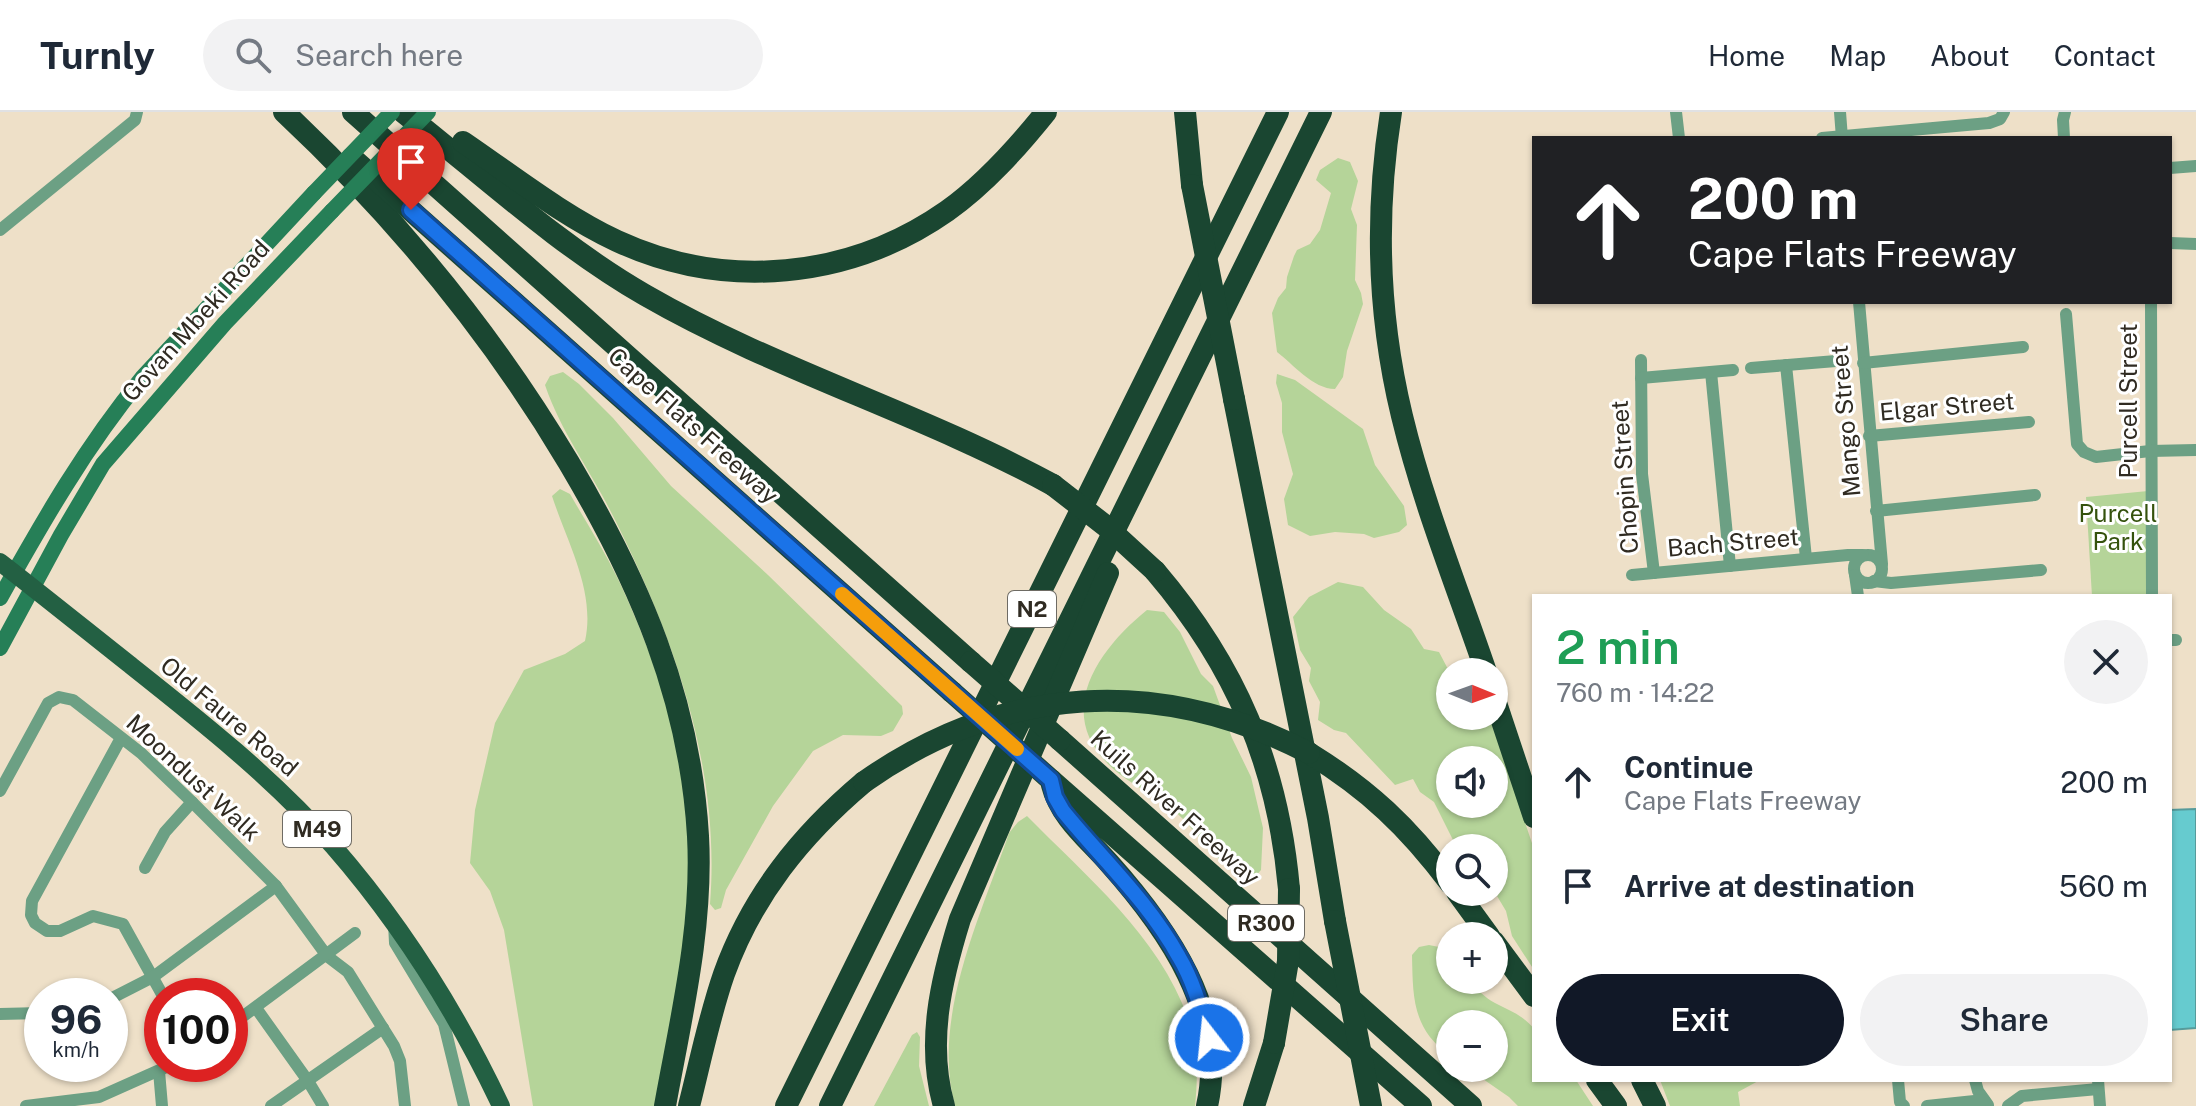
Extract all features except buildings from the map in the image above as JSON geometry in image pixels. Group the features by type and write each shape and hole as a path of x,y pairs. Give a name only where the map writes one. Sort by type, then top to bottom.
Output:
{"highway":[{"path":"284,112 374,199 497,351 534,405 603,521 660,649 686,736 694,784 698,851 690,973 665,1106"},
{"name":"Cape Flats Freeway","path":"301,112 1051,780"},
{"name":"Cape Flats Freeway","path":"353,112 1060,740"},
{"path":"403,112 570,244 644,294 728,337 977,446 1053,485 1107,527 1155,571 1203,633 1238,694 1265,759 1281,822 1289,889 1288,961 1274,1043 1254,1106"},
{"path":"414,112 572,216 615,240 684,264 721,271 752,272 784,271 845,260 909,235 948,210 989,176 1046,112"},
{"path":"1185,112 1192,185 1318,818 1371,1106"},
{"name":"N2","path":"786,1106 1278,112"},
{"name":"N2","path":"830,1106 1321,112"},
{"path":"1391,112 1383,189 1381,261 1394,382 1412,456 1481,658"},
{"path":"944,1106 937,1075 936,1042 938,1005 946,962 960,919 1117,552 1145,468"},
{"path":"689,1106 723,976 743,928 767,886 798,845 823,817 864,782 915,748 986,718 1055,703 1125,700 1194,709 1260,729 1339,771 1399,821 1436,866"},
{"path":"1505,730 1532,811"},
{"name":"Kuils River Freeway","path":"1060,740 1471,1106"},
{"path":"1051,780 1055,797 1063,811 1141,901 1185,968 1200,1004 1209,1038 1211,1072 1207,1106"},
{"name":"R300","path":"1051,780 1421,1106"},
{"path":"1508,961 1532,993"},
{"path":"1598,1082 1616,1106"},
{"path":"1643,1082 1655,1106"}],"main road":[{"name":"Govan Mbeki Road","path":"0,598 7,568 116,409 392,112"},
{"name":"Govan Mbeki Road","path":"0,648 103,464 225,323 428,112"},
{"name":"M49","path":"7,568 33,588"},
{"name":"Old Faure Road","path":"33,588 218,734 333,846 394,923 449,1006 501,1106"}],"street":[{"path":"0,230 135,120 137,112"},
{"path":"1676,112 1679,136"},
{"path":"1840,112 1842,136"},
{"path":"1852,136 1989,123 2000,119 2004,112"},
{"path":"2064,136 2065,112"},
{"path":"2172,168 2196,166"},
{"path":"2172,243 2196,244"},
{"name":"Mango Street","path":"1859,304 1882,567"},
{"name":"Purcell Street","path":"2151,304 2152,594"},
{"path":"2066,314 2077,444 2087,455 2100,457 2196,450"},
{"path":"1863,363 2023,347"},
{"name":"Chopin Street","path":"1641,360 1642,474 1654,573"},
{"path":"1751,368 1836,361"},
{"path":"1786,365 1806,558"},
{"name":"Chopin Street","path":"1641,378 1733,370"},
{"path":"1711,372 1730,566"},
{"name":"Elgar Street","path":"1869,436 2029,422"},
{"path":"1876,511 2035,495"},
{"path":"1858,594 1855,565 1878,537"},
{"path":"1837,555 1849,563 1864,582 1909,582 2041,570"},
{"path":"1865,555 1879,559 1892,578 1909,582"},
{"name":"Bach Street","path":"1632,575 1865,555"},
{"path":"1860,594 1882,567"},
{"name":"Moondust Walk","path":"0,791 48,703 59,697 73,700 192,802 276,886 327,956 348,972 400,1061 405,1106"},
{"path":"121,738 32,901 31,915 40,928 53,932 93,916 116,920 128,931 153,977"},
{"path":"145,868 165,832 192,802"},
{"path":"128,990 153,977 276,886"},
{"path":"394,923 395,943 444,1024 464,1106"},
{"path":"248,1014 355,933"},
{"path":"256,1008 323,1106"},
{"path":"0,1014 24,1013"},
{"path":"271,1106 383,1028"},
{"path":"26,1106 82,1103 144,1078"},
{"path":"160,1082 162,1106"},
{"path":"1898,1082 1899,1099 1904,1106"},
{"path":"1927,1106 1986,1103 1976,1082"},
{"path":"2008,1106 2022,1096 2098,1084 2100,1106"}],"green space":[{"path":"1338,158 1350,162 1358,181 1351,209 1357,225 1355,280 1363,304 1347,351 1343,377 1335,389 1311,380 1277,352 1272,313 1286,288 1297,250 1310,244 1320,230 1331,193 1316,180 1320,170"},
{"path":"563,372 613,418 671,486 768,575 902,706 903,714 893,731 881,736 843,735 813,751 773,806 726,890 721,908 715,910 710,904 708,802 688,703 655,606 603,498 559,419 545,385 550,376"},
{"path":"1277,374 1295,380 1363,429 1375,465 1404,506 1407,525 1399,532 1374,538 1364,534 1335,532 1310,536 1288,525 1284,499 1293,474 1282,432 1282,403 1276,383"},
{"path":"560,489 570,494 613,568 634,615 662,689 681,766 690,845 688,912 681,968 655,1106 533,1106 504,930 490,891 470,863 475,810 495,723 524,670 565,654 585,641 587,604 583,586 552,496"},
{"name":"Purcell Park","path":"2148,491 2149,594 2092,594 2086,497"},
{"path":"1338,582 1363,587 1384,610 1411,629 1424,649 1439,652 1442,658 1436,658 1436,730 1494,730 1499,746 1436,746 1436,806 1420,792 1413,779 1395,785 1346,733 1318,720 1320,702 1309,681 1311,668 1300,650 1293,617 1309,597"},
{"path":"1147,610 1164,612 1180,632 1201,674 1213,686 1232,738 1251,777 1263,828 1261,870 1255,877 1222,862 1182,818 1117,772 1092,743 1085,722 1084,702 1090,681 1113,642"},
{"path":"1508,772 1532,843 1532,967 1512,936 1503,906 1508,906 1508,834 1450,834 1442,818 1508,818"},
{"path":"1027,816 1120,910 1160,963 1176,991 1192,1031 1197,1085 1195,1106 955,1106 949,1072 949,1037 962,967 1009,833"},
{"path":"1436,946 1436,994 1482,994 1521,1017 1530,1024 1532,1082 1577,1082 1593,1106 1518,1106 1487,1082 1508,1082 1508,1010 1436,1010 1436,1044 1417,1011 1412,955 1419,947"},
{"path":"917,1032 920,1037 919,1066 929,1106 874,1106 912,1035"},
{"path":"1661,1082 1756,1082 1738,1092 1740,1106 1670,1106"}],"water":[{"path":"2196,809 2196,1028 2172,1030 2172,810"}],"slow traffic":[{"path":"842,594 1017,749"}],"route":[{"path":"411,210 1051,780 1055,797 1063,811 1133,890 1179,957 1200,1004 1209,1038"}]}
